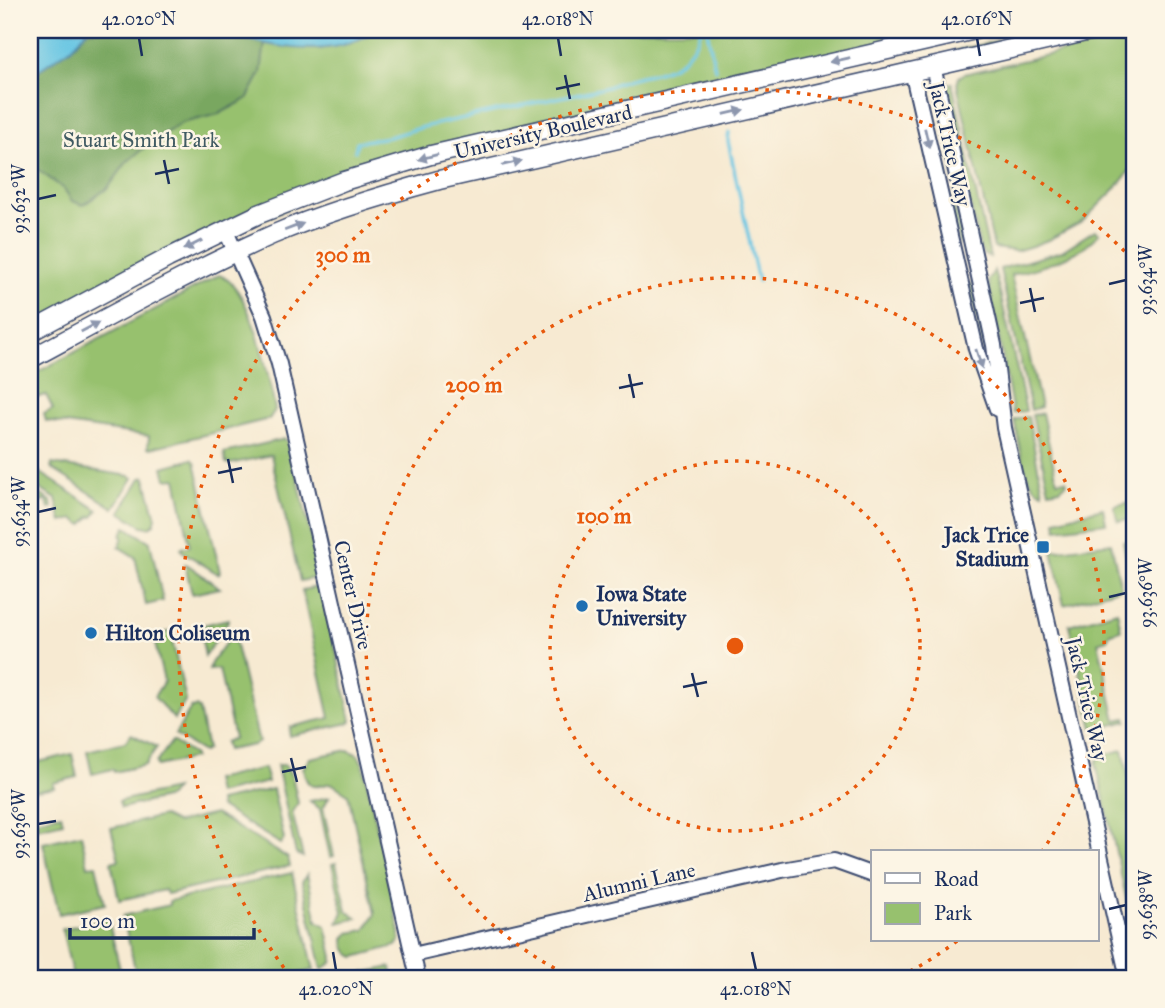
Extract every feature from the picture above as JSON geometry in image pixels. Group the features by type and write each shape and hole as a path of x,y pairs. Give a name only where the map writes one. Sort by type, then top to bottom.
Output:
{"main road":[{"name":"University Boulevard","path":"30,332 225,229 344,181 431,155 905,37 975,30"},
{"name":"University Boulevard","path":"30,359 235,252 351,205 439,180 1094,30"},
{"path":"926,35 933,66"},
{"path":"905,37 912,71"}],"street":[{"name":"Jack Trice Way","path":"933,66 991,332 1004,428 1097,850"},
{"name":"Jack Trice Way","path":"912,71 976,349 1004,428"},
{"name":"Center Drive","path":"225,229 264,316 279,364 418,978"},
{"name":"Jack Trice Way","path":"1099,861 1128,978"},
{"name":"Alumni Lane","path":"413,955 769,873 834,862 871,874"}],"green space":[{"name":"Stuart Smith Park","path":"88,30 218,30 286,47 319,49 351,43 377,30 892,30 881,44 406,155 30,324 30,76 71,48"},
{"path":"88,30 218,30 265,42 261,73 247,99 219,114 182,123 151,142 127,162 108,188 83,205 72,201 64,189 30,164 30,76 71,48"},
{"path":"1045,30 1059,30 953,54 953,51"},
{"path":"1135,35 1135,164 1116,188 1082,222 1048,240 1016,251 994,248 957,84 959,77"},
{"path":"952,83 990,257 984,255 980,249 947,98 947,84"},
{"path":"947,190 962,227 963,243 959,244"},
{"path":"1095,230 1099,233 1070,255 1011,275 1041,407 1031,410 1000,269 1062,251"},
{"path":"994,271 1026,411 1013,413 988,280"},
{"path":"219,275 230,282 240,295 256,332 275,410 269,419 151,448 148,447 149,436 46,421 44,414 53,409 46,395 30,399 30,376"},
{"path":"973,283 988,350 984,351 969,284"},
{"path":"1042,413 1057,481 1066,480 1067,483 1060,489 1049,491 1032,415"},
{"path":"1028,417 1043,492 1031,481 1023,461 1014,420"},
{"path":"285,439 291,448 320,577 300,581 271,455 230,464 226,463 224,453"},
{"path":"192,459 195,462 220,572 218,574 181,548 190,546 176,478 166,479 163,467"},
{"path":"52,464 133,478 114,508 54,470"},
{"path":"30,466 98,510 93,517 83,525 74,519 62,522 56,499 30,483"},
{"path":"145,477 156,518 154,524 149,527 142,526 120,512 141,478"},
{"path":"30,488 51,501 52,508 49,509 47,500 30,504"},
{"path":"1135,501 1135,518 1118,521 1114,506"},
{"path":"1103,508 1106,523 1057,529 1056,520"},
{"path":"126,527 150,542 163,601 146,605 135,557 119,547"},
{"path":"1135,539 1135,584 1132,585 1123,541"},
{"path":"1111,543 1121,588 1064,605 1052,551"},
{"path":"185,564 188,565 220,588 192,594"},
{"path":"322,586 351,720 349,723 289,736 290,727 330,718 302,590"},
{"path":"1117,611 1121,630 1110,633 1107,639 1098,642 1116,720 1126,718 1127,721 1096,729 1093,728 1069,625"},
{"path":"228,621 205,656 199,626"},
{"path":"170,632 186,700 174,719 154,697 164,681 153,635"},
{"path":"233,633 259,742 227,750 225,742 234,738 219,669 209,670 211,663"},
{"path":"191,708 199,709 207,749 203,752 175,735"},
{"path":"131,734 157,747 145,765 92,774 87,751 125,742"},
{"path":"172,741 194,755 194,758 157,766 156,763"},
{"path":"348,750 358,755 363,764 400,932 400,940 396,946 355,957 346,949 344,938 349,933 365,930 375,914 348,794 331,783 312,786 303,768 310,758"},
{"path":"1123,750 1135,806 1135,937 1096,763 1099,756"},
{"path":"72,754 77,777 53,783 54,787 33,791 30,789 30,755 39,762"},
{"path":"277,765 285,765 292,776 298,803 292,812 303,857 296,854"},
{"path":"264,768 268,782 217,794 214,780"},
{"path":"175,789 169,797 121,808 119,801"},
{"path":"273,789 284,839 281,844 220,807 219,801"},
{"path":"329,797 323,808 334,856 330,857 320,809 310,801"},
{"path":"61,814 63,822 37,828 36,820"},
{"path":"215,814 288,858 290,866 167,894 165,890 119,900 111,862 119,860 111,828 163,816 177,823"},
{"path":"81,834 88,866 96,865 105,904 59,914 43,843"},
{"path":"336,863 347,911 357,918 338,923 343,912 332,864"},
{"path":"292,873 314,970 279,978 137,978 123,916 169,905 169,901"},
{"path":"307,874 317,921 326,926 333,957 332,963 322,969 302,882"},
{"path":"108,919 122,978 73,978 62,929"},
{"path":"391,967 392,973 370,978 340,978"}],"water":[{"path":"30,30 88,30 71,48 30,76"},
{"path":"218,30 377,30 337,46 303,48 267,44"}],"waterway":[{"path":"355,151 357,142 608,87 662,71 684,58 701,30"},
{"path":"707,30 715,69"},
{"path":"729,132 728,141 758,281"}],"place":[{"name":"Jack Trice Stadium","path":"1043,547"},
{"name":"Iowa State University","path":"582,606"},
{"name":"Hilton Coliseum","path":"91,633"}]}
